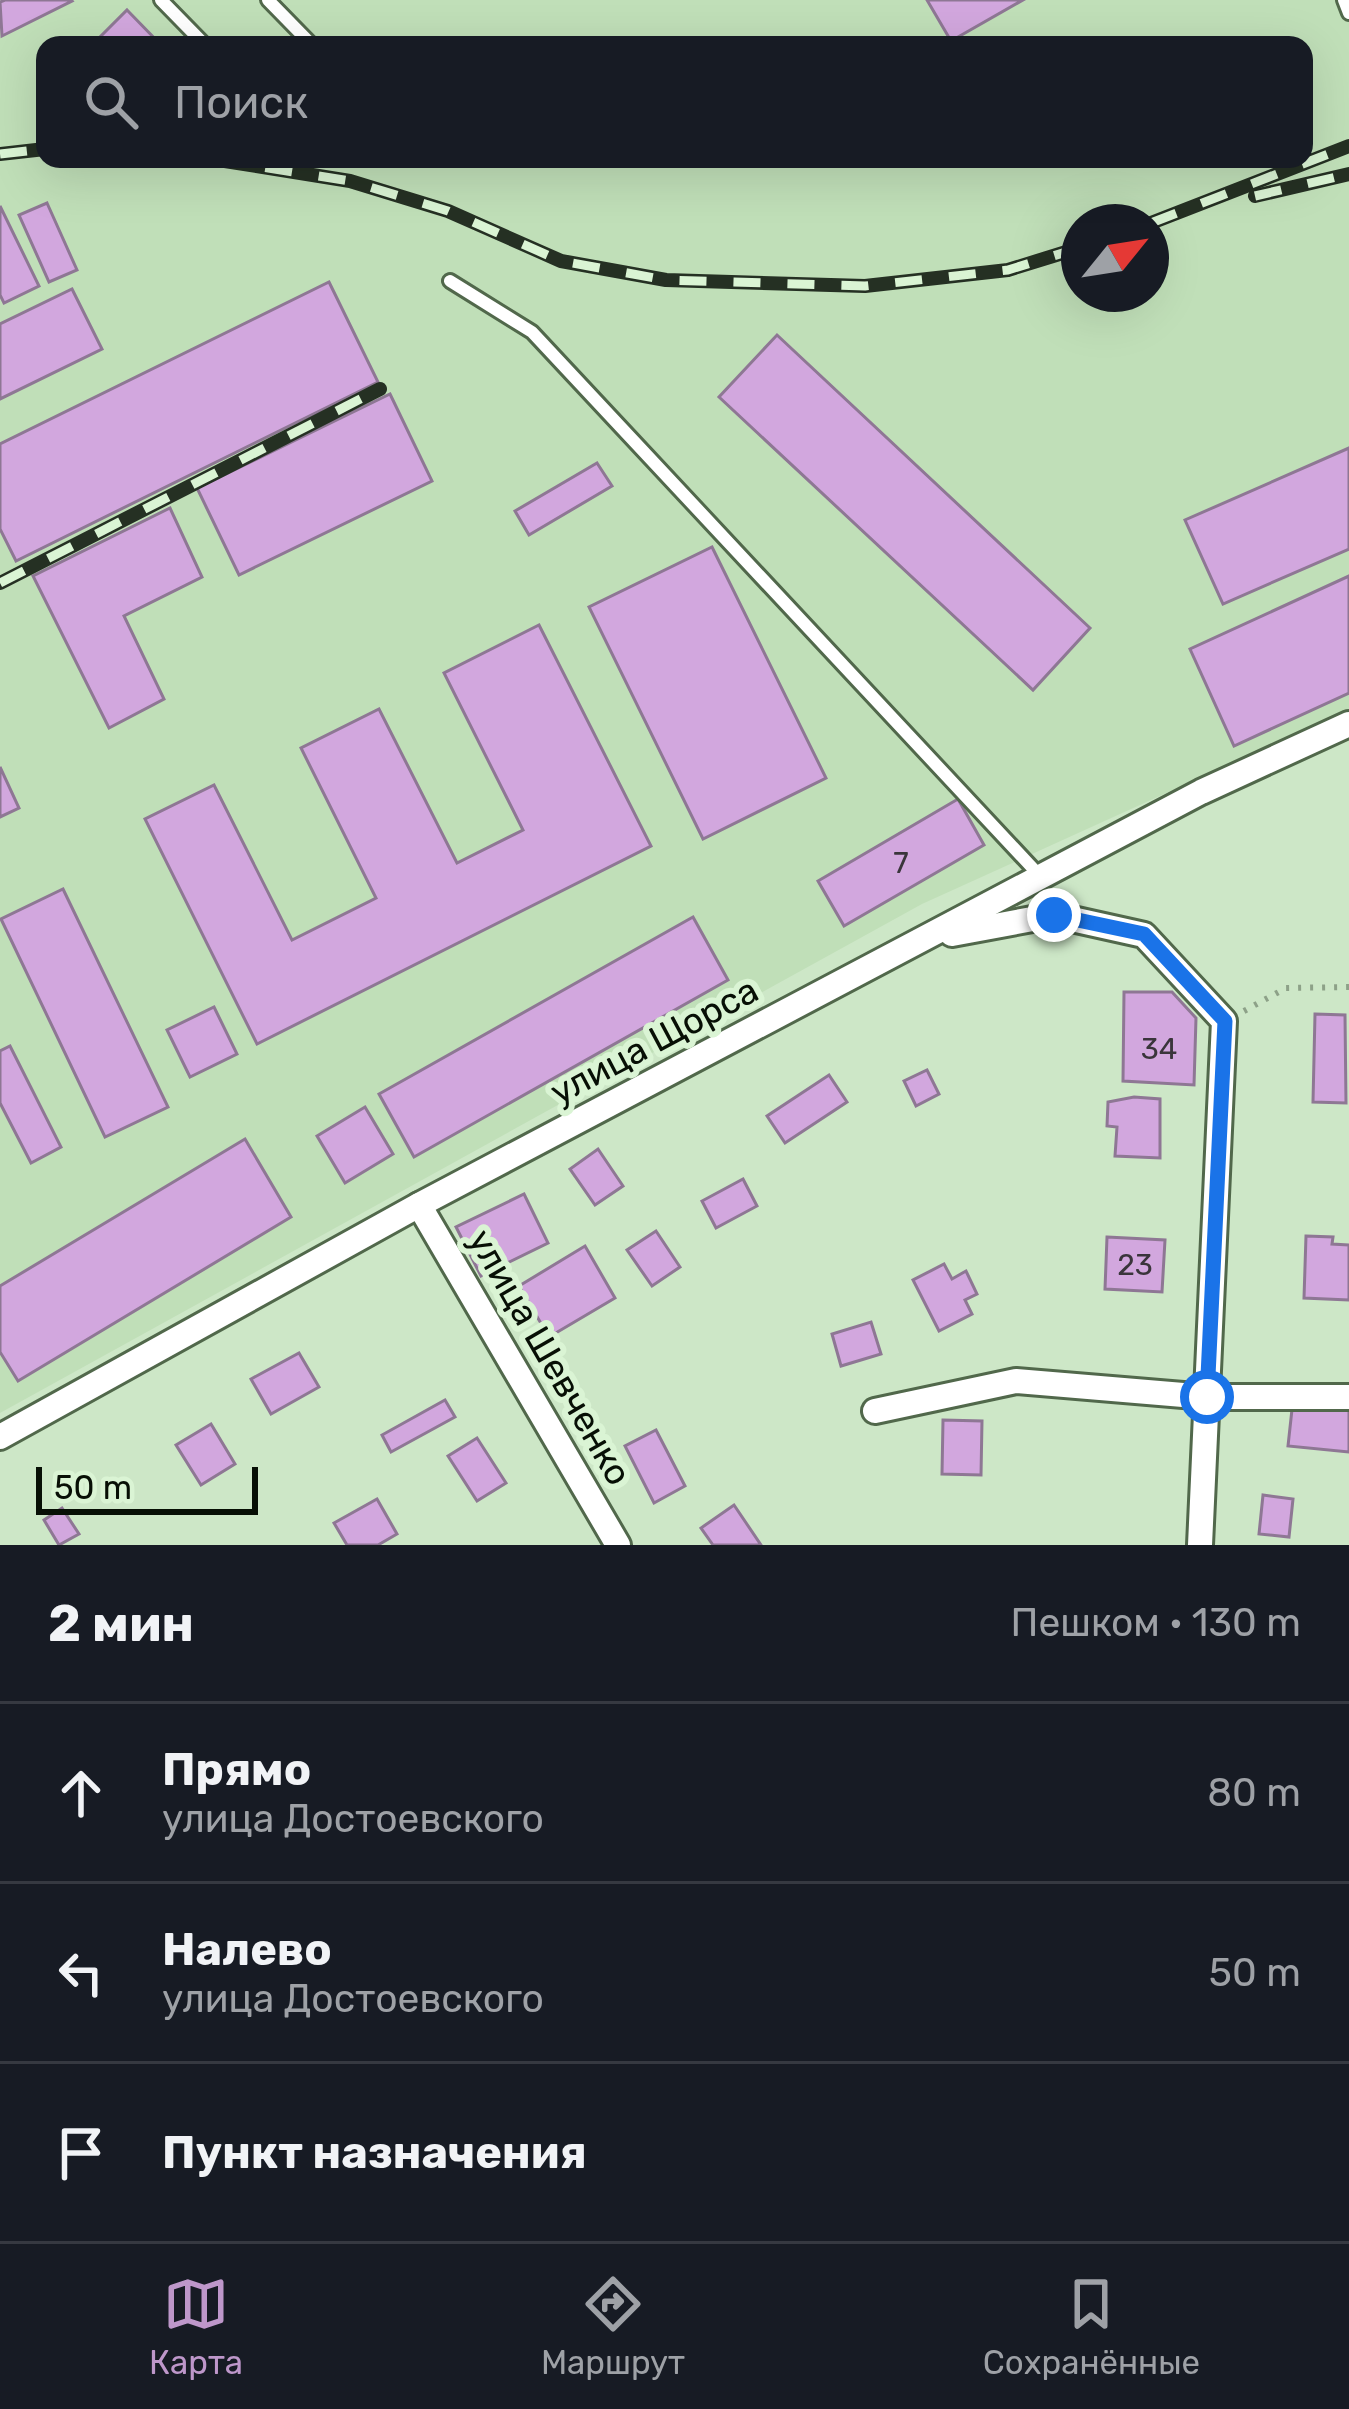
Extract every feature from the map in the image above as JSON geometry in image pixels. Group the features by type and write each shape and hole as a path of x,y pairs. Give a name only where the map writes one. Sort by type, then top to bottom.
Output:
{"street":[{"name":"улица Щорса","path":"0,1437 419,1205 1201,792 1349,724"},
{"path":"926,938 1054,915 1144,934 1225,1021 1200,1545"},
{"name":"улица Шевченко","path":"419,1205 618,1545"},
{"path":"875,1411 1016,1382 1207,1397 1349,1397"}],"lane":[{"path":"161,0 197,36"},
{"path":"268,0 303,36"},
{"path":"1344,0 1349,13"},
{"path":"450,281 532,332 1041,877"}],"path":[{"path":"1225,1021 1286,988 1349,987"}],"shaded area":[{"path":"0,0 1349,0 1349,710 922,904 0,1413"}],"building":[{"path":"927,0 1023,0 960,36 948,36"},
{"path":"72,1 2,36 0,2"},
{"path":"127,10 152,36 101,36"},
{"path":"47,203 77,270 49,282 19,215"},
{"path":"0,206 39,286 4,303 0,295"},
{"path":"329,282 378,382 16,561 0,529 0,444"},
{"path":"72,289 102,349 0,399 0,324"},
{"path":"777,335 1090,628 1033,690 719,397"},
{"path":"390,394 432,481 239,575 197,488"},
{"path":"1349,448 1349,549 1223,604 1185,520"},
{"path":"597,463 612,486 529,535 515,511"},
{"path":"170,508 202,577 124,616 164,699 109,728 33,576"},
{"path":"712,547 826,778 703,839 589,607"},
{"path":"1349,576 1349,693 1234,746 1190,649"},
{"path":"539,625 651,846 257,1044 145,819 214,785 292,940 376,898 301,748 379,709 457,863 523,830 444,673"},
{"path":"0,767 19,808 0,817"},
{"path":"958,799 984,845 844,926 818,881"},
{"path":"63,889 168,1107 105,1137 1,919"},
{"path":"693,917 728,980 414,1157 379,1094"},
{"path":"1124,992 1172,992 1196,1018 1194,1085 1123,1081"},
{"path":"214,1007 237,1054 190,1077 167,1030"},
{"path":"1315,1014 1345,1015 1346,1103 1313,1102"},
{"path":"10,1046 61,1147 31,1163 0,1103 0,1051"},
{"path":"927,1070 939,1094 916,1106 904,1081"},
{"path":"829,1075 847,1102 785,1143 767,1116"},
{"path":"1160,1099 1160,1158 1115,1156 1117,1127 1107,1126 1108,1102"},
{"path":"365,1107 393,1154 345,1183 317,1136"},
{"path":"245,1139 291,1217 18,1381 0,1352 0,1286"},
{"path":"598,1149 623,1186 595,1205 570,1169"},
{"path":"743,1179 757,1206 716,1228 702,1201"},
{"path":"524,1194 548,1243 481,1276 456,1227"},
{"path":"656,1231 680,1267 652,1286 627,1250"},
{"path":"1306,1236 1333,1237 1332,1244 1349,1245 1349,1300 1304,1298"},
{"path":"1107,1237 1165,1240 1162,1292 1105,1289"},
{"path":"585,1246 615,1298 549,1337 519,1286"},
{"path":"944,1264 952,1279 966,1271 977,1294 965,1300 972,1314 939,1331 913,1280"},
{"path":"871,1322 881,1354 841,1366 832,1334"},
{"path":"299,1353 319,1387 271,1414 251,1379"},
{"path":"1294,1391 1349,1397 1349,1452 1288,1446"},
{"path":"445,1400 455,1417 391,1452 382,1435"},
{"path":"943,1420 982,1421 981,1475 942,1474"},
{"path":"211,1424 235,1464 201,1485 176,1445"},
{"path":"656,1430 685,1486 654,1503 625,1446"},
{"path":"477,1438 506,1483 477,1501 448,1456"},
{"path":"1263,1495 1293,1499 1289,1537 1259,1534"},
{"path":"377,1499 397,1534 378,1545 347,1545 334,1523"},
{"path":"734,1505 761,1545 713,1545 701,1528"},
{"path":"62,1508 79,1534 59,1545 44,1520"}],"railway":[{"path":"1313,160 1349,146"},
{"path":"0,154 36,150"},
{"path":"268,168 350,181 448,211 561,261 666,280 865,286 1008,270 1061,254"},
{"path":"1169,216 1292,168"},
{"path":"1255,196 1349,174"},
{"path":"0,583 380,389"}],"route":[{"path":"1054,915 1144,934 1225,1021 1207,1397"}]}
